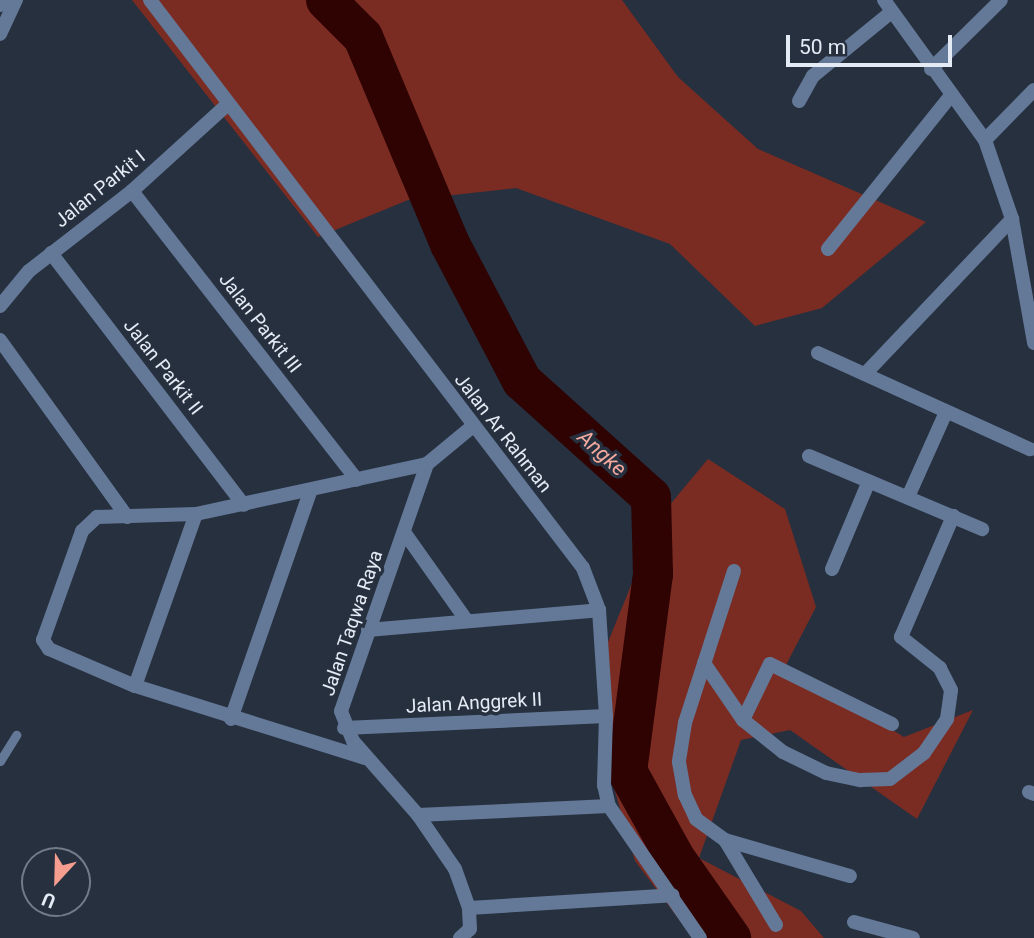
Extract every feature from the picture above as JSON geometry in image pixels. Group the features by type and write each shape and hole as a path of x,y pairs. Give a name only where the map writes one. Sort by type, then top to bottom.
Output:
{"street":[{"path":"0,5 2,0"},
{"path":"0,34 16,0"},
{"name":"Jalan Ar Rahman","path":"150,0 473,426 570,549 593,586 599,610 606,716 604,785 609,806 673,895 700,938"},
{"path":"931,69 1001,0"},
{"path":"799,101 813,76 887,6 985,140 1012,219 1033,336"},
{"path":"985,140 1034,90"},
{"path":"828,249 952,94"},
{"name":"Jalan Parkit I","path":"0,306 29,271 132,191 228,104"},
{"name":"Jalan Parkit III","path":"132,191 357,480"},
{"path":"865,374 1012,219"},
{"name":"Jalan Parkit II","path":"51,253 244,505"},
{"path":"0,340 127,517"},
{"path":"818,353 1030,449"},
{"path":"908,497 946,412"},
{"path":"365,758 231,719 135,686 49,649 43,640 87,523 97,517 196,514 309,495 357,480 427,464 473,426"},
{"path":"809,456 982,529"},
{"name":"Jalan Taqwa Raya","path":"344,728 341,711 427,464"},
{"path":"832,569 869,481"},
{"path":"231,719 309,495"},
{"path":"135,686 196,514"},
{"path":"704,663 743,720 783,752 826,773 860,780 890,779 924,753 947,719 951,690 940,668 901,637 953,516"},
{"path":"404,532 467,621"},
{"path":"734,570 685,723 679,762 685,795 696,819 725,840 850,876"},
{"path":"368,629 599,610"},
{"path":"743,720 770,664 892,724"},
{"name":"Jalan Anggrek II","path":"344,728 606,716"},
{"path":"344,728 365,758 418,815 444,850 469,908 469,935"},
{"path":"418,815 609,806"},
{"path":"725,840 776,925"},
{"path":"469,908 673,895"},
{"path":"854,922 914,938"}],"lane":[{"path":"0,761 16,735"}],"shaded area":[{"path":"132,0 622,0 678,77 758,149 926,222 822,308 755,326 670,244 516,188 408,200 318,237"},
{"path":"708,459 785,509 816,607 786,665 904,737 973,710 917,819 790,730 741,740 699,858 801,911 824,938 693,938 635,861 613,784 608,642 658,519"}],"waterway":[{"name":"Angke","path":"326,0 363,37 450,244 522,381 651,497 653,574 627,771 675,858 731,938"}]}
